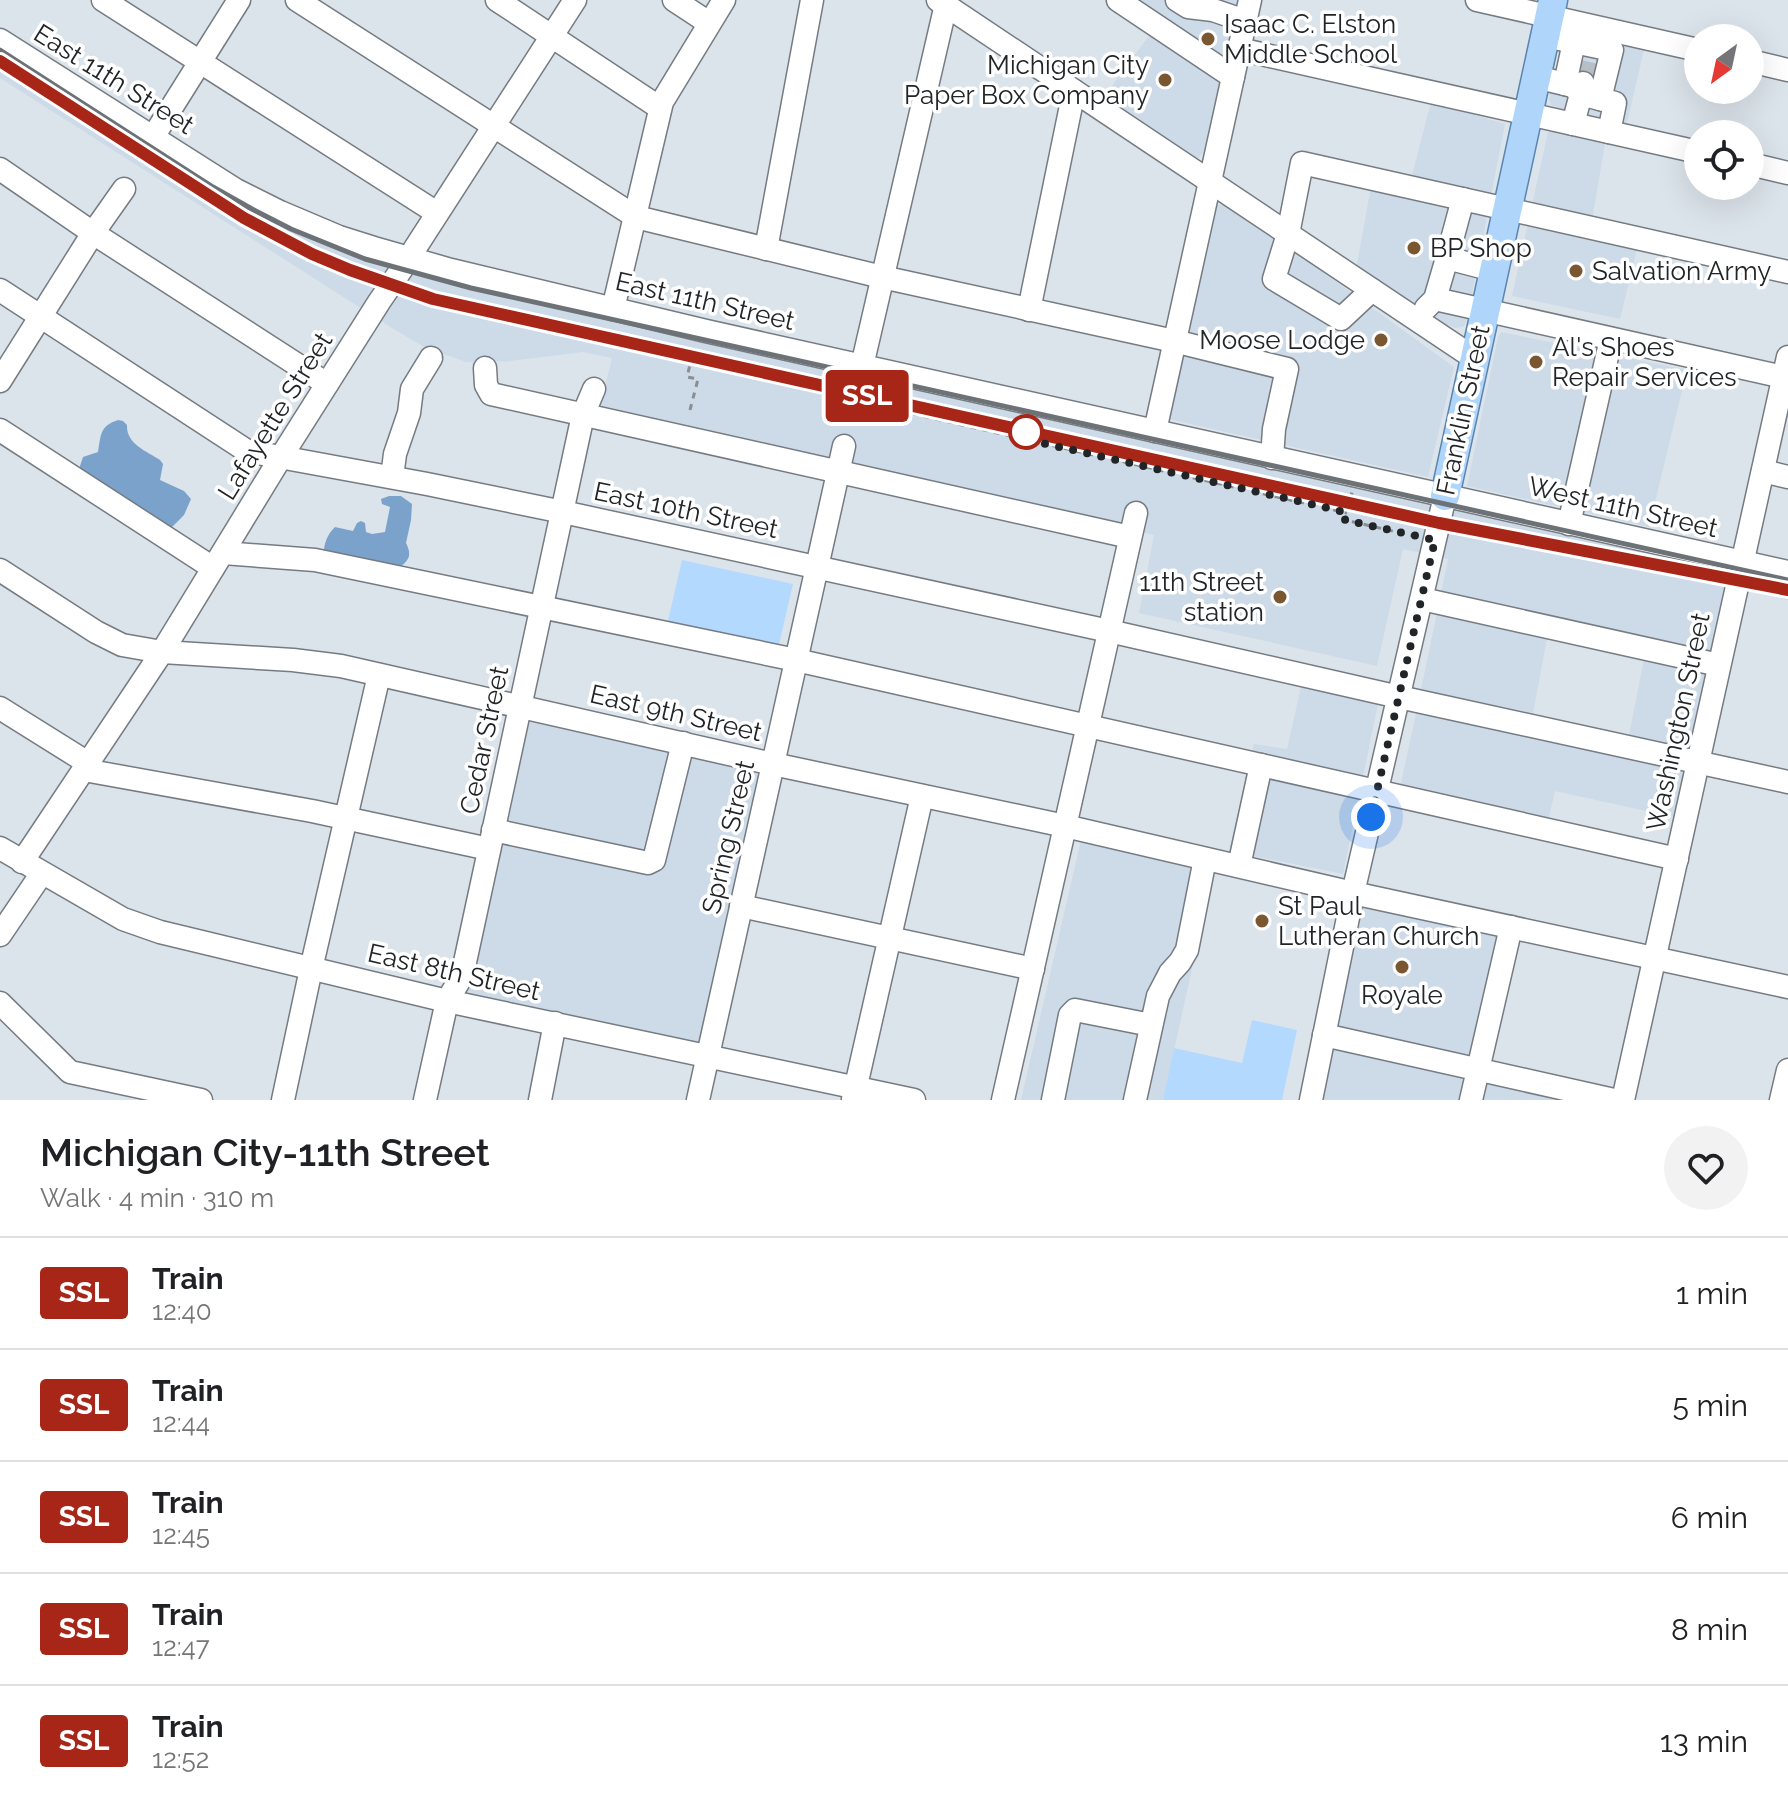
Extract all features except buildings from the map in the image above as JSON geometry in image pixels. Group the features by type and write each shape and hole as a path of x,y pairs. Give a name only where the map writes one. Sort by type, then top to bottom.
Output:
{"main road":[{"name":"Franklin Street","path":"1445,496 1549,17"}],"street":[{"path":"103,0 437,213"},
{"path":"153,137 239,0"},
{"path":"297,0 636,217 882,277 1287,369 1274,429 1272,458"},
{"path":"497,0 660,108"},
{"name":"Lafayette Street","path":"0,935 86,766 162,652 327,384 575,0"},
{"path":"674,0 709,23"},
{"path":"613,309 662,102 724,0"},
{"path":"766,249 812,0"},
{"path":"1118,0 1233,77"},
{"path":"1155,431 1248,10 1214,5 1188,7 1177,0"},
{"path":"1477,0 1684,47"},
{"path":"862,366 944,2 1474,358"},
{"path":"1549,17 1585,48 1612,50 1582,90"},
{"name":"East 11th Street","path":"0,40 236,190 339,237 451,270 613,309 1445,496"},
{"path":"1573,124 1582,90 1585,48"},
{"path":"1239,49 1684,149"},
{"path":"1764,64 1788,70"},
{"path":"1536,77 1615,103 1609,132"},
{"path":"1029,310 1074,91"},
{"path":"1372,290 1341,319 1274,279 1288,234 1302,163 1788,272"},
{"path":"1764,167 1788,173"},
{"path":"0,169 327,384"},
{"path":"0,381 124,189"},
{"path":"1413,317 1435,299 1463,199"},
{"path":"1447,258 1493,270"},
{"name":"East 10th Street","path":"0,290 247,451 563,512 1788,782"},
{"path":"1435,299 1611,339 1787,371"},
{"path":"1569,524 1611,339"},
{"path":"392,477 412,389 431,358"},
{"path":"485,368 486,385 491,394 1130,537"},
{"name":"Washington Street","path":"1623,1100 1787,371"},
{"name":"Cedar Street","path":"425,1100 447,1001 462,976 583,415 594,389"},
{"path":"0,430 218,560 315,560 796,660 1677,859"},
{"name":"Spring Street","path":"698,1100 844,446"},
{"path":"1763,471 1788,477"},
{"name":"West 11th Street","path":"1445,496 1788,572"},
{"name":"Franklin Street","path":"1311,1100 1353,893 1445,496"},
{"path":"1003,1100 1136,513"},
{"name":"East 9th Street","path":"0,570 96,632 122,645 162,652 341,666 1353,893 1788,987"},
{"path":"1422,599 1719,665"},
{"path":"283,1100 379,675"},
{"path":"0,708 86,766 346,818 648,863 654,860 683,743"},
{"path":"1239,866 1261,765"},
{"path":"854,1094 922,796"},
{"name":"East 8th Street","path":"0,848 123,919 148,928 447,1001 708,1055 854,1094 914,1100"},
{"path":"1135,1100 1161,987 1187,950 1205,859"},
{"path":"741,906 1033,969"},
{"path":"1471,1100 1511,927"},
{"path":"0,1003 70,1072 201,1100"},
{"path":"1053,1100 1070,1015 1075,1010 1151,1025"},
{"path":"540,1100 555,1023"},
{"path":"1324,1035 1614,1100"},
{"path":"1781,1100 1788,1070"}],"path":[{"path":"690,410 698,379 687,377 695,344"},
{"path":"678,360 1347,513"},
{"path":"1337,491 1352,494 1345,520 1435,540"}],"shaded area":[{"path":"1128,0 1239,0 1205,150 1199,158 1188,159 1102,99 1160,21"},
{"path":"1566,23 1646,41 1627,123 1551,105 1549,99"},
{"path":"0,43 330,238 1788,574 1788,600 1727,586 1690,747 1629,735 1646,649 1549,628 1533,713 1421,690 1448,559 1403,549 1377,666 1139,613 1154,535 599,411 612,358 583,352 510,361 466,362 426,348 0,78"},
{"path":"1431,102 1505,124 1467,319 1464,326 1456,328 1436,321 1356,270 1373,175 1410,183"},
{"path":"1555,131 1605,144 1590,232 1638,245 1620,319 1512,296 1548,132"},
{"path":"1217,205 1225,205 1258,225 1454,367 1428,477 1168,419"},
{"path":"1501,332 1687,370 1649,527 1467,486"},
{"path":"118,420 127,425 133,442 163,464 160,480 184,491 191,499 184,515 169,530 78,472 83,457 98,452 105,428"},
{"path":"401,496 412,504 406,543 409,555 404,564 396,570 324,558 326,541 335,527 353,531 361,521 365,523 366,532 385,532 390,507 382,504 381,499"},
{"path":"682,560 793,584 777,653 666,629"},
{"path":"1301,687 1378,704 1343,874 1229,851 1254,744 1287,749"},
{"path":"1417,709 1687,770 1678,818 1555,791 1546,830 1398,797"},
{"path":"525,714 768,769 707,1046 464,992"},
{"path":"1081,840 1214,869 1163,1100 1021,1100"},
{"path":"1358,900 1509,935 1479,1069 1612,1100 1318,1100"},
{"path":"1252,1020 1297,1030 1282,1100 1163,1100 1174,1048 1242,1063"}],"tunnel":[{"path":"1583,83 1589,58"}],"railway":[{"path":"0,50 213,187 291,229 365,259 471,288 1788,580"},
{"path":"230,210 278,238 329,261 433,299 1391,512"},
{"path":"1380,510 1713,575"}],"train":[{"name":"SSL","path":"0,61 280,238 350,270 433,299 1439,523 1788,590"}],"place":[{"name":"Isaac C. Elston Middle School","path":"1208,39"},
{"name":"Michigan City Paper Box Company","path":"1165,80"},
{"name":"BP Shop","path":"1414,248"},
{"name":"Salvation Army","path":"1576,271"},
{"name":"Moose Lodge","path":"1381,340"},
{"name":"Al's Shoes Repair Services","path":"1536,362"},
{"name":"11th Street station","path":"1280,597"},
{"name":"St Paul Lutheran Church","path":"1262,921"},
{"name":"Royale","path":"1402,967"}],"route":[{"path":"1026,432 1024,439 1324,507 1347,513 1345,520 1435,540 1371,817"}]}
